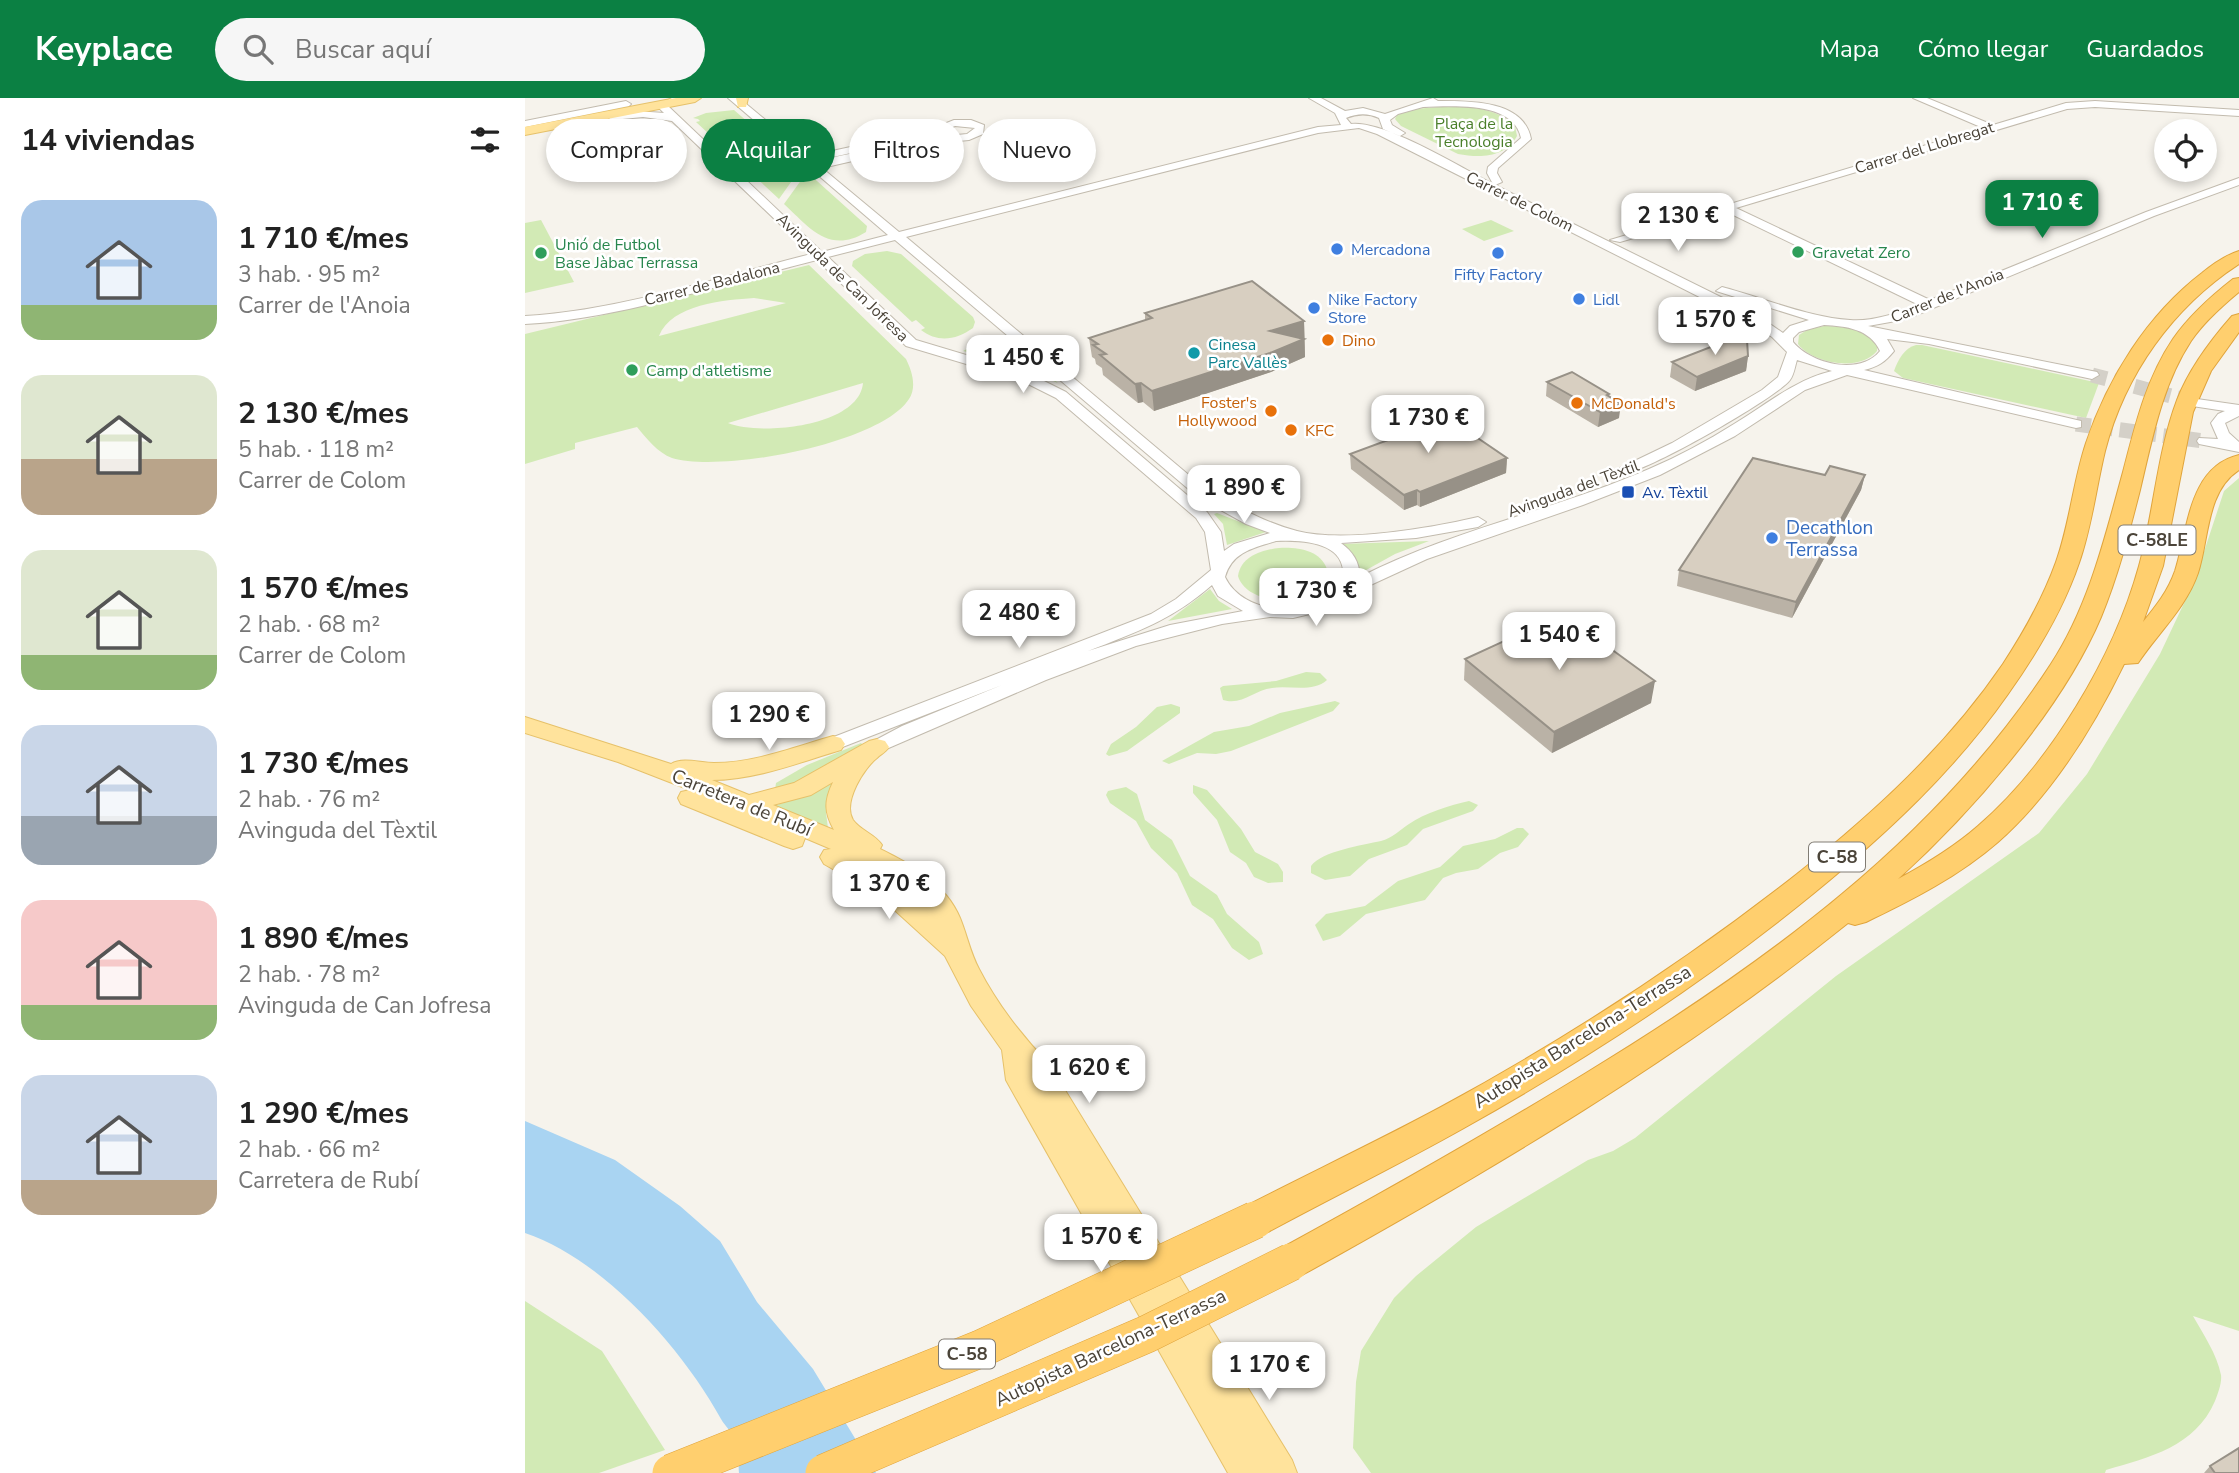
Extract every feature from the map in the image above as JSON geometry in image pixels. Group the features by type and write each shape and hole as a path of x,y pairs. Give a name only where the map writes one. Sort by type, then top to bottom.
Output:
{"highway":[{"name":"Autopista Barcelona-Terrassa","path":"671,1473 980,1349 1255,1220 1454,1116 1619,1018 1767,916 1868,832 1932,770 1983,710 2025,652 2053,598 2074,546 2097,445 2123,381 2144,342 2175,305 2239,256"},
{"name":"Autopista Barcelona-Terrassa","path":"824,1473 1147,1334 1290,1262 1430,1186 1655,1049 1825,928 1889,871 1974,786 2026,722 2066,660 2093,608 2113,551 2156,388 2176,349 2190,330 2239,283"},
{"name":"C-58LE","path":"1825,928 1911,888 1989,834 2020,802 2056,755 2111,666 2131,624 2150,570 2183,408 2197,377 2219,342 2239,320"},
{"path":"2056,755 2086,733 2130,656 2181,587 2211,486 2238,452"}],"main road":[{"path":"525,129 676,98"},
{"path":"525,129 625,111 666,108 695,98"},
{"path":"529,735 585,734 696,772 746,767 833,744"},
{"name":"Carretera de Rubí","path":"529,735 581,742 646,763 750,803 894,865 935,899 949,916 955,949"},
{"name":"Carretera de Rubí","path":"529,735 664,787 844,862 911,907 955,949 1016,1051 1039,1073 1279,1473"},
{"path":"750,803 760,788 773,777 833,744"},
{"path":"664,787 727,804 750,803 802,789 877,747"},
{"path":"877,747 843,783 837,798 837,811 843,826 856,838 879,850 894,865"},
{"path":"750,803 764,822 786,837"},
{"name":"Carretera de Rubí","path":"1016,1051 1021,1080 1248,1473"},
{"path":"1212,1361 1226,1403 1265,1473"}],"street":[{"path":"579,98 593,111"},
{"path":"525,129 629,113 656,113 684,98"},
{"path":"1314,98 1338,110 1342,118"},
{"path":"1328,98 1366,111"},
{"path":"1318,130 1342,118 1366,111 1408,107 1444,98"},
{"path":"1480,98 1522,124 1527,133 1526,139 1495,163 1492,173 1497,181"},
{"path":"1918,98 1990,127"},
{"path":"2188,98 2226,112"},
{"path":"739,100 761,119"},
{"path":"1420,104 1467,104 1508,114"},
{"name":"Carrer del Llobregat","path":"1616,240 1990,127 2082,104 2239,113"},
{"path":"1318,130 1359,126 1384,120 1408,107"},
{"path":"525,129 593,111 666,108"},
{"name":"Avinguda de Can Jofresa","path":"666,108 911,343 1025,377 1061,395 1084,412 1202,515 1213,532 1218,569"},
{"name":"Carrer de Colom","path":"1366,111 1382,115 1387,127 1725,292 1773,308 1843,323"},
{"name":"Carrer de Colom","path":"1342,118 1344,123 1393,138 1733,308 1760,323 1790,347 1828,366 1855,370"},
{"path":"971,122 980,127 979,132 969,137 927,141 811,163 932,132 954,123 971,122"},
{"name":"Carrer de Badalona","path":"525,320 589,313 1318,130"},
{"name":"Carrer de l'Anoia","path":"1790,347 1786,337 1795,328 1813,323 1893,319 1981,281 2239,181"},
{"path":"834,182 1205,495 1252,521 1295,536"},
{"path":"1725,207 1930,304"},
{"path":"1843,323 1874,333 1929,340 2092,375"},
{"path":"1855,370 1885,355 1886,346 1874,333"},
{"name":"Avinguda del Tèxtil","path":"1312,538 1361,540 1424,534 1490,519 1598,482 1677,446 1755,402 1784,379 1790,347"},
{"path":"1855,370 2076,424"},
{"name":"Avinguda del Tèxtil","path":"1346,590 1379,571 1429,550 1586,499 1656,471 1739,427 1814,379 1855,370"},
{"path":"2197,404 2239,410"},
{"path":"2238,452 2224,438 2218,423 2223,416 2239,410"},
{"path":"2204,442 2238,452"},
{"path":"833,744 1157,618 1182,603 1218,569 1227,555 1248,543 1275,536 1312,538 1337,549 1352,565 1352,577 1346,590 1328,604 1307,611 1267,613 1201,623 1136,640 909,730 877,747"},
{"path":"1218,569 1218,586 1228,598 1245,608 1267,613"}],"green space":[{"name":"Plaça de la Tecnologia","path":"1451,106 1493,112 1515,126 1517,136 1506,149 1491,155 1458,154 1401,126 1395,119 1397,115 1414,109"},
{"path":"734,110 744,119 701,119 701,127 696,122 700,121 693,118 706,113"},
{"path":"761,182 791,182 779,199"},
{"path":"800,182 818,182 867,226 866,232 841,241 830,239 811,229 784,204"},
{"name":"Unió de Futbol Base Jàbac Terrassa","path":"541,220 574,282 525,293 525,223"},
{"path":"1491,220 1514,231 1484,241 1462,229"},
{"path":"887,251 901,254 973,317 973,328 947,338 927,334 921,330 925,328 916,320 912,322 852,266 853,261 865,254"},
{"path":"809,265 906,359 912,374 913,389 909,399 893,415 867,429 798,451 761,458 695,462 672,458 662,453 637,427 575,443 575,449 525,464 525,334","holes":["754,298 786,303 659,336 666,325 687,310 714,302","863,383 857,398 845,410 827,418 784,428 743,427 728,423"]},
{"path":"1824,326 1860,332 1877,344 1877,351 1860,362 1837,363 1814,356 1798,344 1799,335"},
{"path":"995,335 1004,336 1058,383 1007,362 963,351"},
{"path":"1916,345 2099,383 2086,418 1903,378 1894,371 1905,352"},
{"path":"2239,478 2239,1331 2193,1316 2213,1352 2221,1378 2215,1401 2196,1429 2183,1440 2155,1455 2106,1470 2105,1473 1371,1473 1353,1448 1356,1382 1361,1351 1394,1298 1416,1276 1476,1227 1588,1160 1613,1151 1635,1138 1836,976 2039,833 2087,774 2160,654 2194,582 2224,491"},
{"path":"1214,514 1266,532 1227,545 1223,524"},
{"path":"1429,541 1395,554 1359,574 1356,559 1341,544"},
{"path":"1279,548 1301,549 1314,554 1327,569 1323,582 1314,591 1286,600 1256,595 1245,587 1238,576 1243,563 1259,552"},
{"path":"1210,589 1219,601 1232,609 1168,621"},
{"path":"1306,672 1320,673 1327,680 1315,686 1272,688 1236,701 1223,700 1220,688 1223,686 1276,681"},
{"path":"1335,701 1340,703 1333,711 1231,751 1216,754 1197,753 1169,764 1162,761 1214,732 1249,726 1280,713"},
{"path":"1171,704 1180,707 1180,713 1127,751 1109,756 1106,754 1111,744 1136,727 1157,707"},
{"path":"861,743 863,745 814,777 775,790 776,783 807,765"},
{"path":"834,782 826,813 828,828 772,807"},
{"path":"1193,785 1207,790 1241,829 1255,852 1278,864 1283,872 1283,882 1268,883 1254,877 1246,863 1230,852 1217,820 1193,793"},
{"path":"1126,787 1137,794 1145,820 1172,840 1190,876 1217,895 1227,914 1259,942 1263,954 1249,960 1232,948 1213,919 1192,905 1177,873 1151,848 1136,821 1110,803 1106,795 1108,791"},
{"path":"1469,801 1478,805 1473,811 1423,829 1407,845 1369,859 1350,876 1325,880 1311,873 1311,866 1324,856 1385,840 1422,816"},
{"path":"1517,828 1523,828 1529,834 1518,847 1500,853 1478,869 1443,878 1425,900 1366,914 1340,936 1323,941 1315,925 1326,914 1365,906 1398,881 1440,867 1463,846 1495,839"},
{"path":"525,1301 602,1351 665,1450 599,1473 525,1473"}],"water":[{"path":"525,1121 615,1160 680,1206 720,1241 757,1302 813,1369 876,1473 739,1473 735,1438 685,1364 638,1309 583,1263 525,1233"}],"building":[{"name":"Cinesa Parc Vallès","path":"1252,281 1304,321 1270,331 1304,339 1270,353 1152,391 1141,383 1135,384 1100,355 1106,354 1093,345 1098,344 1089,338 1152,318 1145,313"},
{"path":"1739,336 1747,340 1748,356 1697,377 1672,362"},
{"path":"1572,372 1621,404 1600,412 1547,382"},
{"path":"1441,413 1507,458 1420,492 1417,490 1404,495 1350,454 1399,436 1392,431"},
{"name":"Decathlon Terrassa","path":"1753,458 1825,475 1830,466 1865,475 1796,602 1679,570"},
{"path":"1563,614 1655,681 1554,732 1465,659"},
{"path":"2239,1448 2239,1473 2215,1473 2210,1466"}],"tunnel":[{"path":"2092,375 2197,403"},
{"path":"2076,424 2204,441"}],"place":[{"name":"Mercadona","path":"1337,249"},
{"name":"Gravetat Zero","path":"1798,252"},
{"name":"Unió de Futbol Base Jàbac Terrassa","path":"541,253"},
{"name":"Fifty Factory","path":"1498,253"},
{"name":"Lidl","path":"1579,299"},
{"name":"Nike Factory Store","path":"1314,308"},
{"name":"Dino","path":"1328,340"},
{"name":"Cinesa Parc Vallès","path":"1194,353"},
{"name":"Camp d'atletisme","path":"632,370"},
{"name":"McDonald's","path":"1577,403"},
{"name":"Foster's Hollywood","path":"1271,411"},
{"name":"KFC","path":"1291,430"},
{"name":"Av. Tèxtil","path":"1628,492"},
{"name":"Decathlon Terrassa","path":"1772,538"}]}
